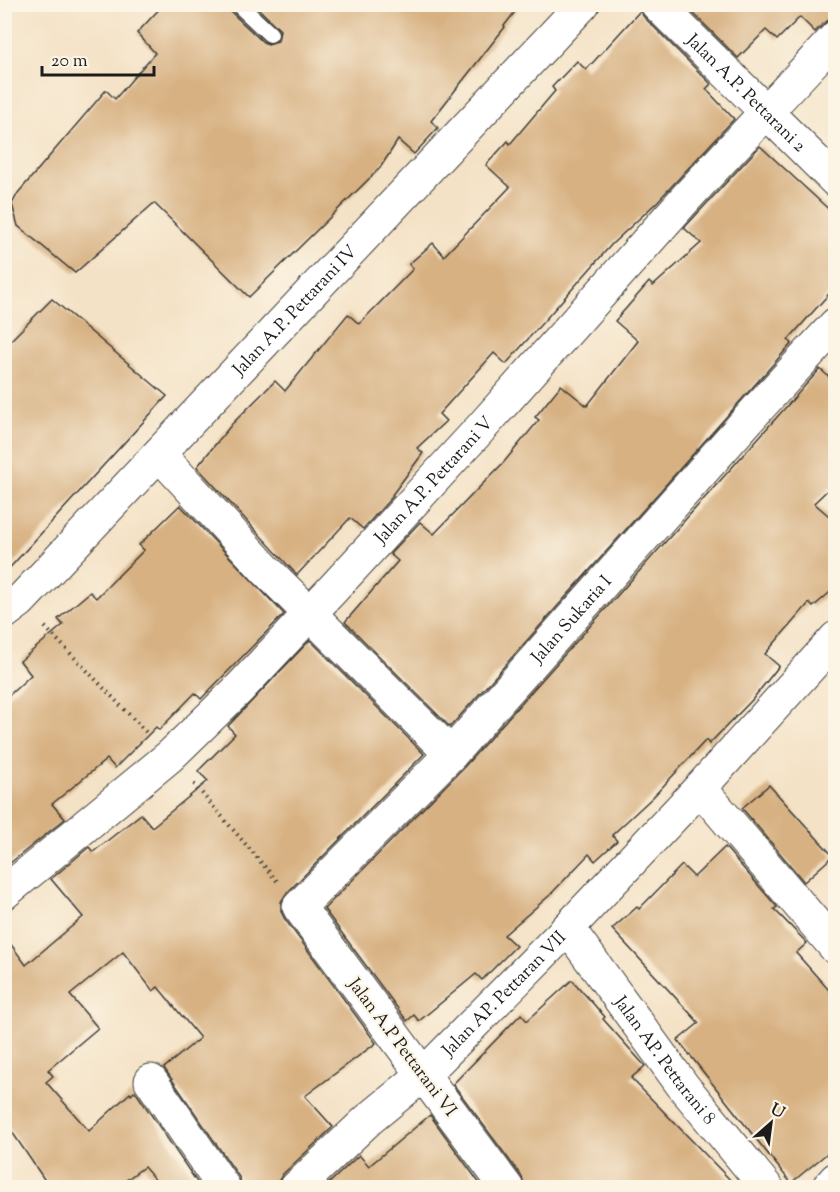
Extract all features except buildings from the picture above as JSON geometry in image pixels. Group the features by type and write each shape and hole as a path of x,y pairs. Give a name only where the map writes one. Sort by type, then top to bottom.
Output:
{"street":[{"name":"Jalan A.P. Pettarani IV","path":"12,607 583,4"},
{"name":"Jalan A.P. Pettarani 2","path":"657,4 836,181"},
{"name":"Jalan A.P. Pettarani V","path":"4,893 170,756 238,690 480,429 686,198 836,38"},
{"name":"Jalan Sukaria I","path":"299,907 451,754 836,324"},
{"path":"159,454 267,571 451,754"},
{"name":"Jalan AP. Pettaran VII","path":"309,1183 368,1120 424,1074 568,928 700,788 836,638"},
{"path":"700,788 836,948"},
{"name":"Jalan A.P Pettarani VI","path":"299,907 507,1188"},
{"name":"Jalan AP. Pettarani 8","path":"568,928 683,1086 767,1188"},
{"path":"151,1081 224,1188"},
{"path":"828,1188 836,1179"}],"lane":[{"path":"238,4 270,34"}],"path":[{"path":"12,607 170,756 299,907"}]}
